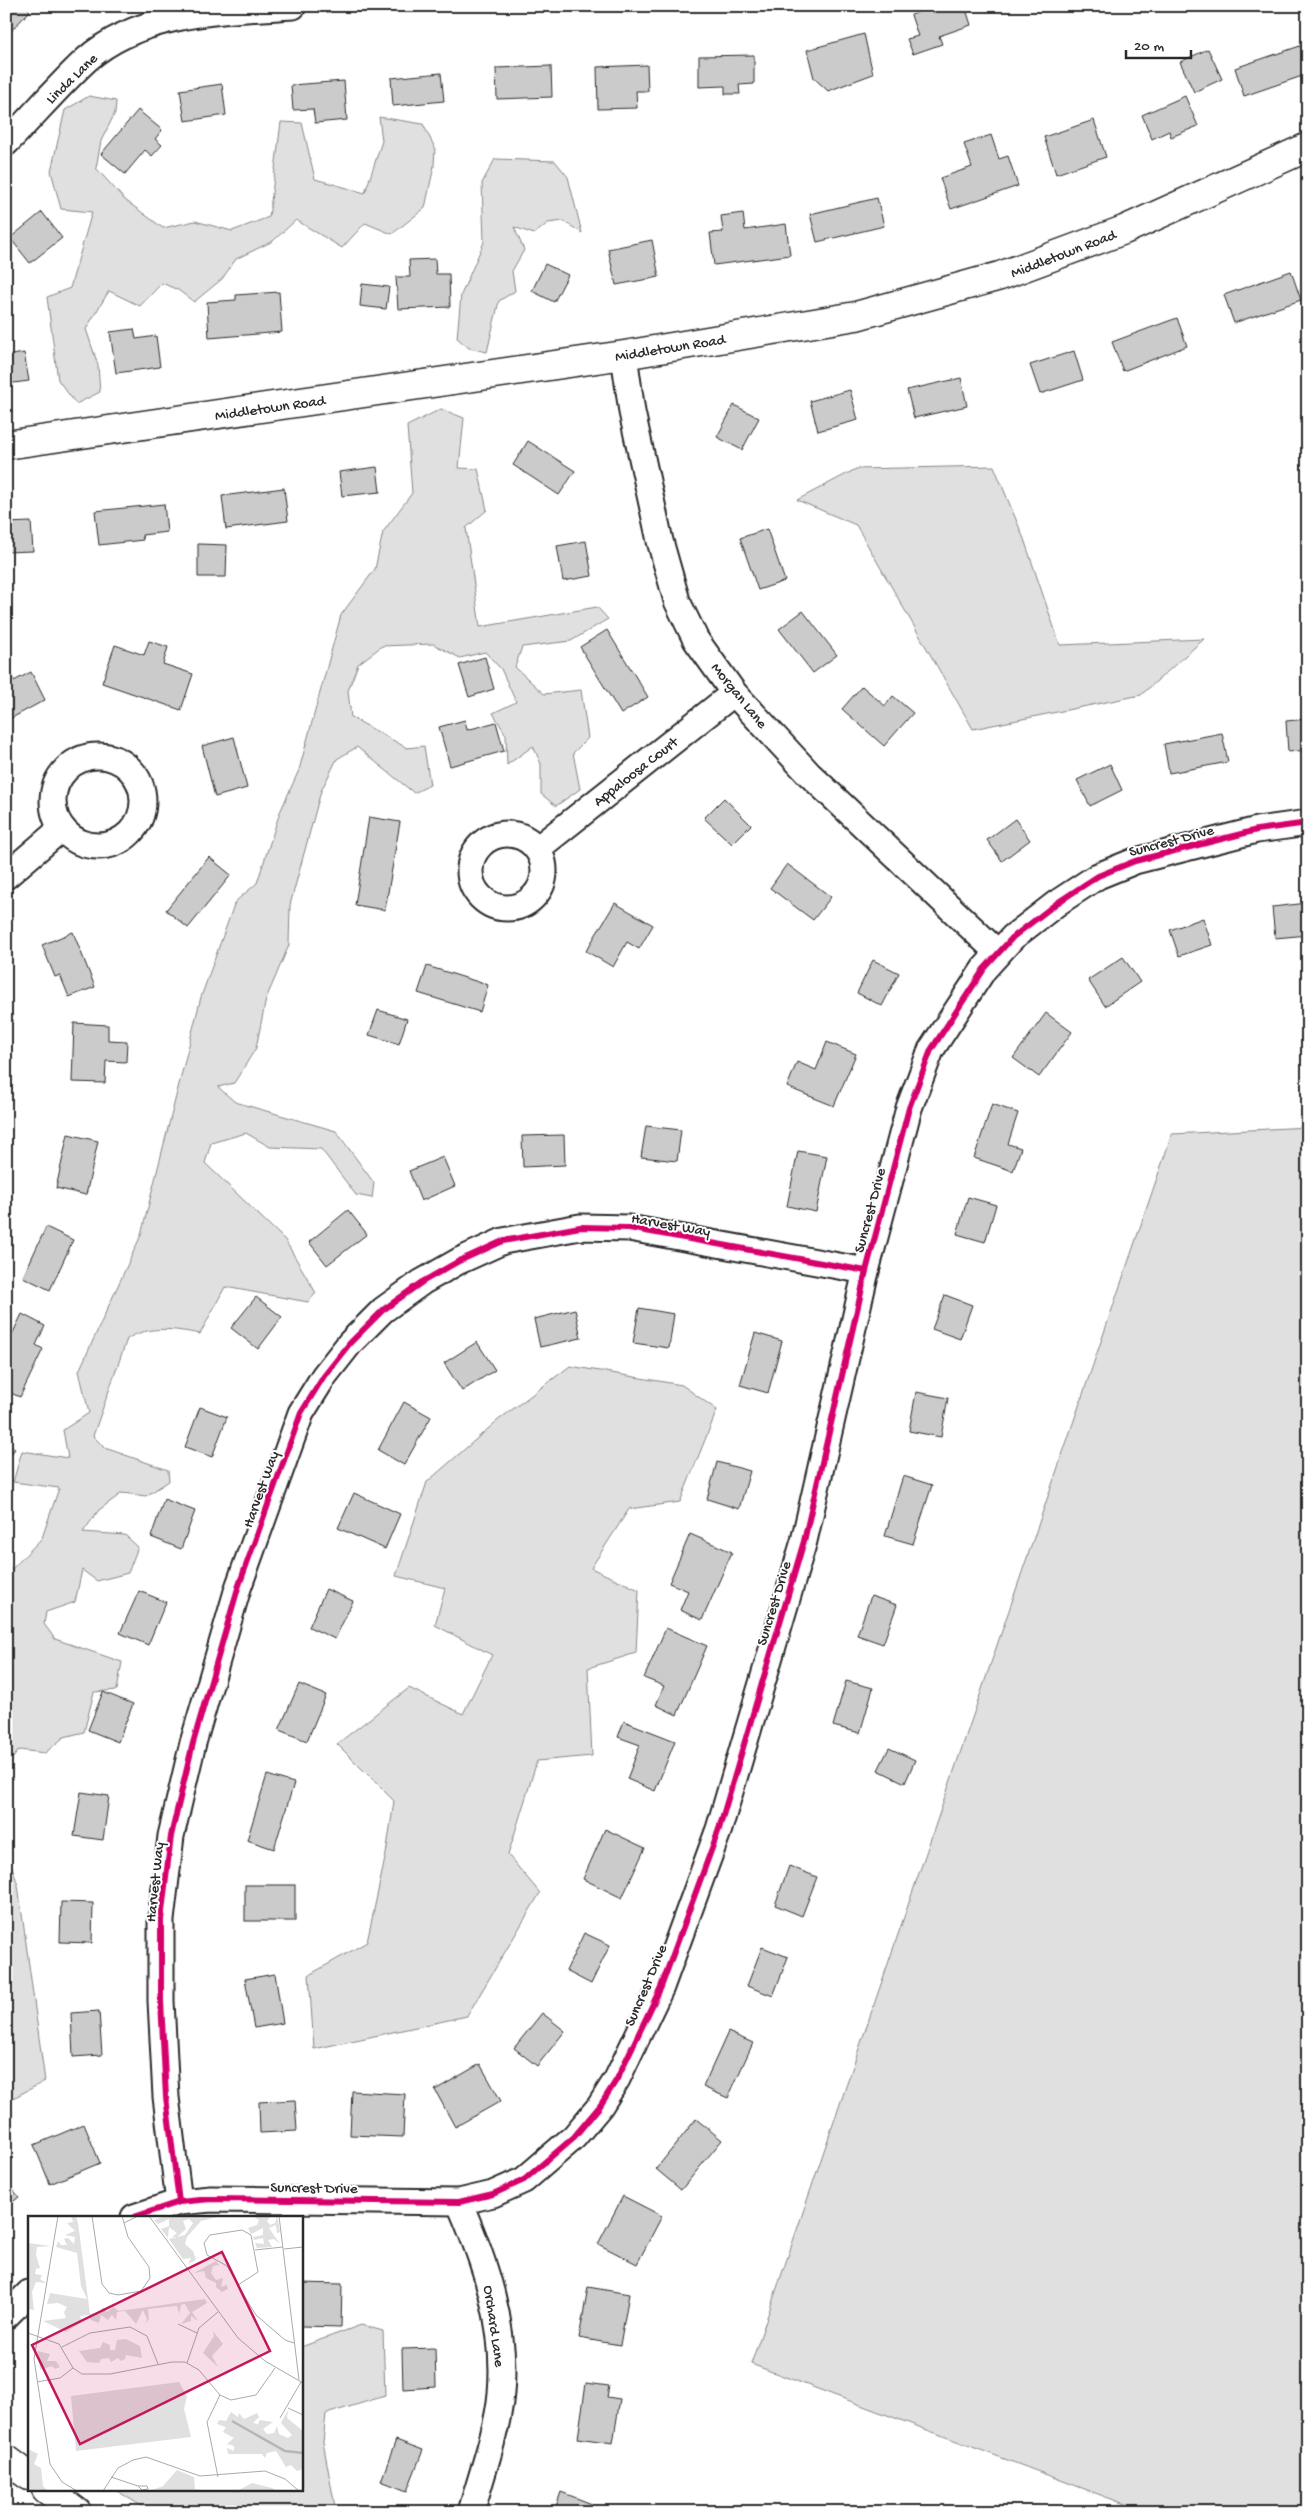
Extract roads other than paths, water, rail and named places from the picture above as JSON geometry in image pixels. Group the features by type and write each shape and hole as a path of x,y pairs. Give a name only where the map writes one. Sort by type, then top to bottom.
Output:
{"street":[{"name":"Linda Lane","path":"6,143 87,59 128,33 180,17 222,11 293,6"},
{"name":"Middletown Road","path":"6,445 624,355 856,316 1000,276 1124,230 1308,147"},
{"name":"Morgan Lane","path":"624,355 636,430 660,541 677,601 696,640 734,693 809,774 998,953"},
{"name":"Appaloosa Court","path":"537,849 734,693"},
{"name":"Suncrest Drive","path":"137,2216 179,2202 211,2199 459,2202 493,2194 524,2180 574,2137 600,2106 617,2079 661,1987 719,1829 804,1541 866,1271 909,1108 931,1050 984,969 1013,937 1050,908 1098,876 1134,861 1229,837 1257,830 1308,823"},
{"path":"6,876 62,828"},
{"name":"Harvest Way","path":"179,2202 166,2097 161,2001 161,1920 171,1836 193,1743 238,1588 301,1413 324,1376 350,1343 383,1310 422,1282 459,1261 503,1241 580,1226 629,1228 866,1271"},
{"name":"Orchard Lane","path":"459,2202 478,2247 493,2294 502,2361 501,2395 471,2512"},
{"path":"6,2316 28,2294"},
{"path":"6,2459 28,2475"},
{"path":"47,2490 77,2512"}]}
